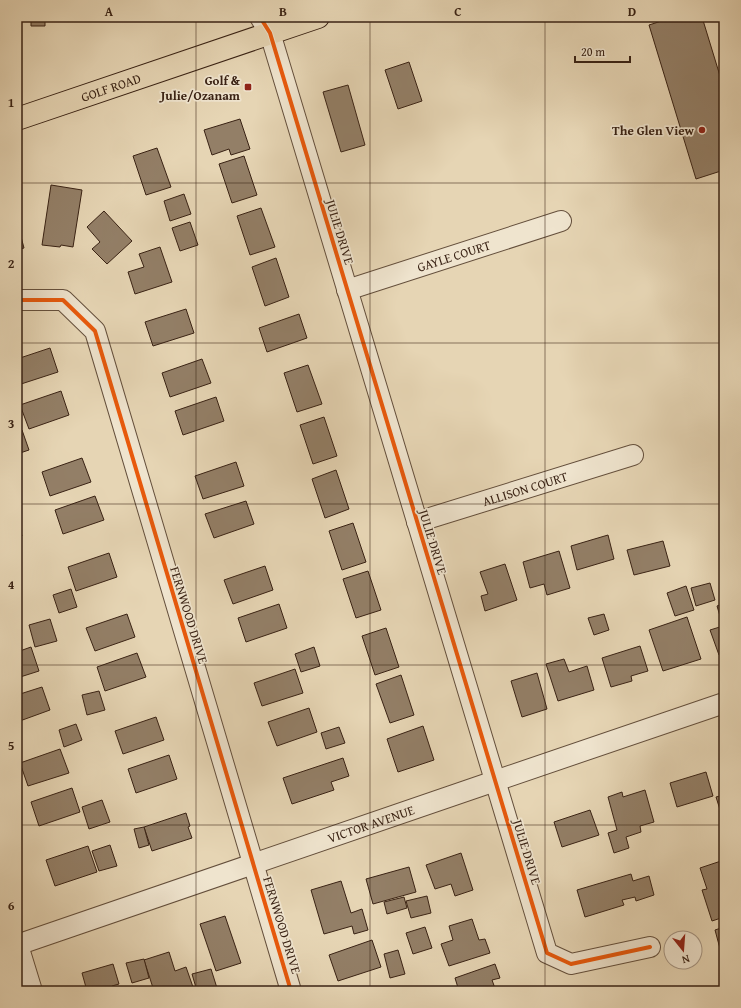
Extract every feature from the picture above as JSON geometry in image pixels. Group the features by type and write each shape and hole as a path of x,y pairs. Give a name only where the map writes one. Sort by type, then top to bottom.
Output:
{"main road":[{"name":"GOLF ROAD","path":"17,119 265,25 318,17"}],"street":[{"name":"JULIE DRIVE","path":"265,25 347,290 547,953 571,964 650,947"},
{"name":"GAYLE COURT","path":"347,290 561,221"},
{"name":"FERNWOOD DRIVE","path":"17,300 63,300 95,331 291,991"},
{"name":"ALLISON COURT","path":"417,522 633,455"},
{"name":"VICTOR AVENUE","path":"17,944 724,703"},
{"path":"17,944 32,991"}],"building":[{"path":"31,17 66,17 66,19 45,19 45,26 31,26"},
{"path":"78,17 114,17 114,19 78,20"},
{"name":"The Glen View","path":"674,17 702,17 724,89 724,170 696,179 649,25"},
{"path":"409,62 422,101 398,109 385,70"},
{"path":"348,85 365,145 341,152 323,92"},
{"path":"240,119 250,149 231,155 229,149 212,155 204,130"},
{"path":"157,148 171,187 146,195 133,156"},
{"path":"244,156 257,195 232,203 219,164"},
{"path":"51,185 82,190 73,247 61,245 60,247 42,245"},
{"path":"184,194 191,214 170,221 164,201"},
{"path":"261,208 275,247 250,255 237,216"},
{"path":"104,211 132,241 107,264 92,249 100,242 87,227"},
{"path":"17,222 24,248 17,250"},
{"path":"190,222 198,245 180,251 172,228"},
{"path":"160,247 172,282 135,294 128,272 144,267 139,254"},
{"path":"276,258 289,297 265,306 252,267"},
{"path":"186,309 194,333 153,346 145,322"},
{"path":"299,314 307,338 267,352 259,328"},
{"path":"50,348 58,372 18,385 17,359"},
{"path":"202,359 211,383 170,397 162,373"},
{"path":"308,365 322,404 297,412 284,373"},
{"path":"61,391 69,415 29,429 20,405"},
{"path":"216,397 224,421 183,435 175,411"},
{"path":"324,417 337,456 313,464 300,425"},
{"path":"22,430 29,450 17,454 17,431"},
{"path":"82,458 91,482 50,496 42,472"},
{"path":"236,462 244,486 203,499 195,476"},
{"path":"336,470 349,509 325,518 312,479"},
{"path":"95,496 104,520 63,534 55,510"},
{"path":"246,501 254,524 214,538 205,514"},
{"path":"17,519 22,536 17,538"},
{"path":"353,523 366,562 342,570 329,531"},
{"path":"608,535 614,559 577,570 571,546"},
{"path":"663,541 670,566 634,575 627,550"},
{"path":"559,551 570,588 547,595 544,584 530,588 523,562"},
{"path":"109,553 117,577 76,591 68,567"},
{"path":"505,564 517,600 485,611 481,596 488,594 480,572"},
{"path":"265,566 273,590 233,604 224,580"},
{"path":"368,571 381,610 356,618 343,579"},
{"path":"710,583 715,600 696,606 691,588"},
{"path":"686,586 694,610 675,616 667,593"},
{"path":"71,589 77,607 59,613 53,595"},
{"path":"724,603 724,653 719,655 710,630 723,626 717,606"},
{"path":"279,604 287,628 246,642 238,618"},
{"path":"127,614 135,637 95,651 86,628"},
{"path":"604,614 609,630 594,635 588,618"},
{"path":"687,617 701,659 663,671 649,630"},
{"path":"50,619 57,641 35,647 29,625"},
{"path":"386,628 399,667 375,675 362,636"},
{"path":"640,646 648,671 631,676 632,681 611,687 602,658"},
{"path":"31,647 39,671 17,678 17,652"},
{"path":"314,647 320,666 301,672 295,654"},
{"path":"137,653 146,677 105,691 97,667"},
{"path":"564,659 569,672 587,666 594,690 558,701 546,664"},
{"path":"295,669 303,693 262,706 254,683"},
{"path":"537,673 547,709 522,717 511,681"},
{"path":"401,675 414,715 390,723 376,684"},
{"path":"42,687 50,710 17,722 17,695"},
{"path":"99,691 105,710 87,715 82,695"},
{"path":"309,708 317,732 277,746 268,722"},
{"path":"156,717 164,740 123,754 115,731"},
{"path":"76,724 82,740 64,747 59,730"},
{"path":"423,726 434,760 398,772 387,739"},
{"path":"339,727 345,743 326,749 321,733"},
{"path":"60,749 69,773 28,786 20,763"},
{"path":"169,755 177,779 136,793 128,769"},
{"path":"343,758 349,776 331,782 334,790 292,804 283,778"},
{"path":"706,772 713,796 677,807 670,783"},
{"path":"72,788 80,812 39,826 31,802"},
{"path":"645,790 654,822 640,826 641,832 626,837 629,848 614,853 608,833 617,830 608,797 622,792 623,797"},
{"path":"724,795 724,819 723,819 716,797"},
{"path":"102,800 110,822 89,829 82,807"},
{"path":"590,810 599,835 562,847 554,822"},
{"path":"186,813 190,826 188,827 192,838 152,851 144,827"},
{"path":"144,827 149,845 139,848 134,829"},
{"path":"110,845 117,866 99,871 92,851"},
{"path":"88,846 97,872 55,886 46,860"},
{"path":"461,853 473,890 455,896 451,884 435,889 426,865"},
{"path":"724,860 724,917 712,921 702,890 707,889 700,868"},
{"path":"409,867 416,892 373,904 366,879"},
{"path":"631,874 633,881 649,876 654,895 636,901 635,897 622,900 624,905 585,917 577,890"},
{"path":"341,881 351,913 362,909 368,930 354,934 352,926 324,934 311,890"},
{"path":"427,896 431,913 411,918 406,901"},
{"path":"404,897 407,908 387,914 384,902"},
{"path":"225,916 241,963 216,971 200,924"},
{"path":"472,919 479,940 485,939 490,953 449,966 441,944 453,940 449,926"},
{"path":"425,927 432,948 413,954 406,933"},
{"path":"724,927 724,955 722,956 715,930"},
{"path":"372,940 381,967 338,981 329,955"},
{"path":"398,950 405,974 390,978 384,954"},
{"path":"169,952 175,971 186,967 193,987 181,991 154,991 144,960"},
{"path":"144,959 149,978 132,983 126,963"},
{"path":"113,964 119,984 112,986 114,991 87,991 82,973"},
{"path":"495,964 500,978 492,980 496,991 459,991 455,978"},
{"path":"211,969 217,988 208,991 197,991 192,974"}],"cycle path":[{"path":"260,17 270,33 547,953 571,964 650,947"},
{"path":"17,300 63,300 95,331 291,991"}],"place":[{"name":"Golf & Julie/Ozanam","path":"248,87"},
{"name":"The Glen View","path":"702,130"}]}
